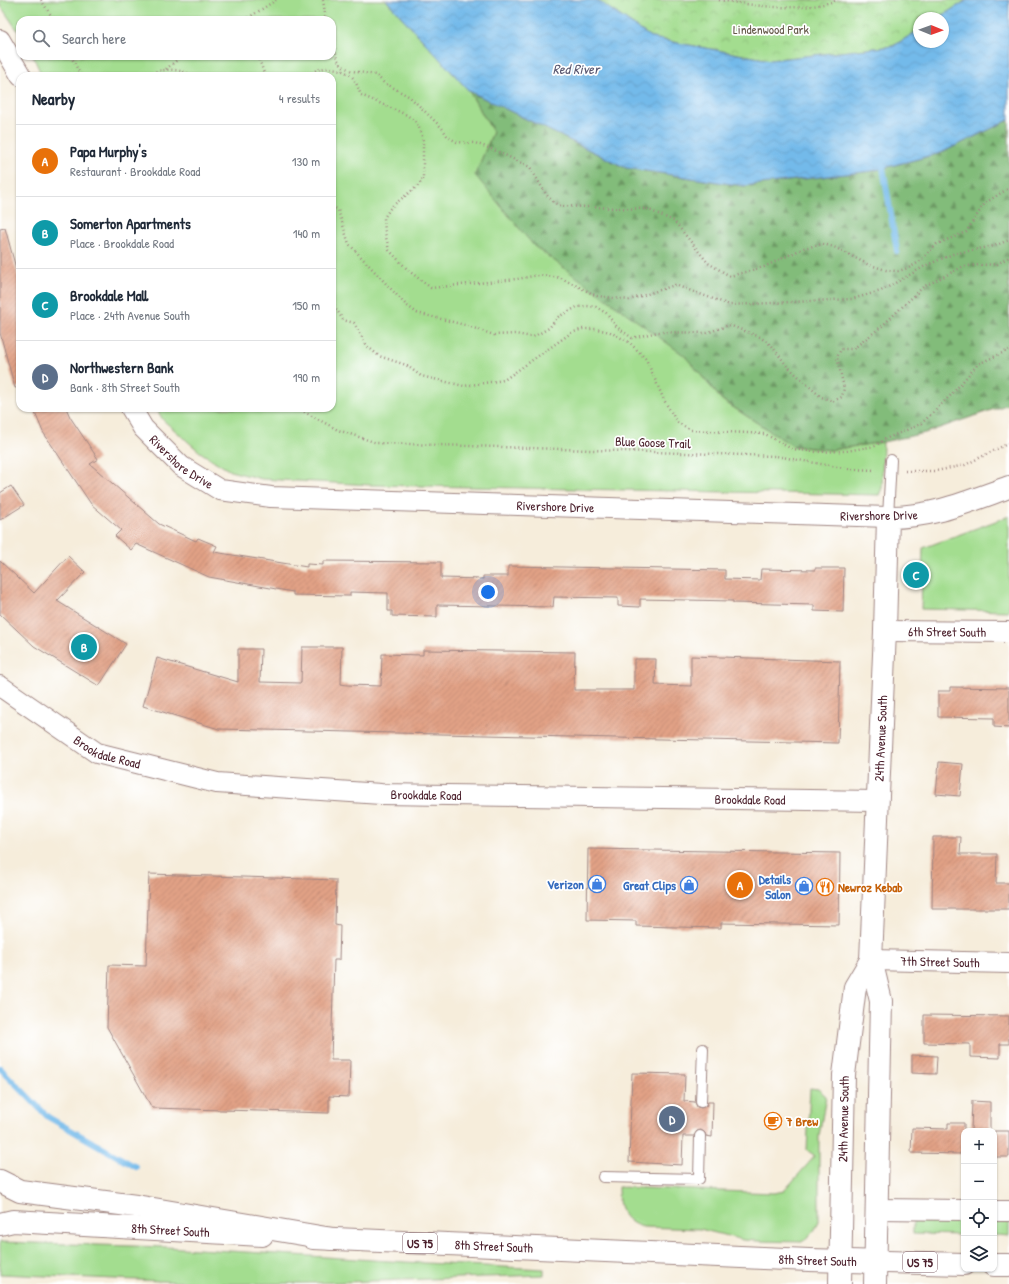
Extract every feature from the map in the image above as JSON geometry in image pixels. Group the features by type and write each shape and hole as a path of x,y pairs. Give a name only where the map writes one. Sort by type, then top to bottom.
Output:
{"main road":[{"name":"Rivershore Drive","path":"888,517 912,517 941,511 1009,488"},
{"name":"24th Avenue South","path":"875,1284 881,1001 871,960 885,631 888,517"},
{"name":"24th Avenue South","path":"840,1284 844,1075 855,987 871,960"},
{"path":"0,1181 20,1191 136,1206 332,1239"},
{"name":"8th Street South","path":"0,1224 13,1222 332,1239 840,1261 961,1264"},
{"path":"997,1265 1009,1265"}],"street":[{"path":"0,40 19,72"},
{"name":"Rivershore Drive","path":"133,412 142,428 181,466 220,490 271,497 888,517"},
{"name":"6th Street South","path":"885,631 1009,632"},
{"name":"Brookdale Road","path":"0,686 97,754 217,783 381,794 877,801"},
{"name":"7th Street South","path":"871,960 1009,963"},
{"path":"877,1208 961,1210"},
{"path":"997,1211 1009,1211"}],"lane":[{"path":"888,517 891,460"},
{"path":"701,1102 703,1049"},
{"path":"603,1177 699,1179 700,1136"}],"path":[{"path":"41,0 51,16"},
{"path":"254,16 276,0"},
{"path":"323,0 325,16"},
{"path":"719,0 791,8 829,3 838,0"},
{"path":"336,53 337,58 344,67 352,71 376,75 383,82 410,97 442,128 448,137 457,142 475,143 530,167 546,194 554,203 562,206 647,209 674,221 708,263 730,276 764,267 804,248 822,244 834,247 867,264 886,270 898,271 909,268 919,262 937,244 966,232 985,203 1009,188"},
{"path":"73,60 79,72"},
{"path":"166,69 177,60"},
{"path":"259,60 264,72"},
{"path":"314,72 322,69 333,68 342,71 352,76 361,95 407,115 416,122 421,132 423,141 422,178 419,185 391,208 384,218 385,233 389,250 409,271 431,288 517,280 539,275 561,278 597,296 629,300 675,285 730,305 852,299 881,291 927,265 953,254 994,246 1009,240"},
{"path":"153,72 166,69 186,72"},
{"path":"336,209 338,210 349,244 406,305 417,313 465,325 494,335 515,334 532,337 549,328 558,317 576,307 587,306 596,307 606,313 617,327 632,338 658,332 706,333 729,325 760,337 772,346 787,366 821,397 832,401 842,397 844,388 837,357 841,349 853,349 882,326 923,287 964,266 997,264 1009,257"},
{"path":"336,309 343,320 354,323 367,346 379,356 406,365 421,376 464,386 504,380 571,333 583,329 610,332 629,342 646,359 664,400 677,422 691,430 765,434 792,449 816,452 846,451 875,446 884,439 921,424 950,396 978,364 1009,350"},
{"name":"Blue Goose Trail","path":"304,412 338,430 377,443 776,456 849,469 890,471 936,471 966,465 1009,443"}],"green space":[{"path":"0,0 386,0 469,91 493,132 475,175 685,356 722,400 793,446 831,450 883,442 882,488 879,495 371,485 262,479 230,471 200,452 163,420 158,412 336,412 336,72 40,72 35,60 336,60 336,16 16,16 16,28 0,5"},
{"name":"Lindenwood Park","path":"597,0 967,0 948,12 913,12 913,34 893,46 770,60 652,38"},
{"path":"469,91 626,168 744,186 872,171 941,153 1009,120 1009,404 925,433 883,442 831,450 793,446 722,400 685,356 534,246 475,175 493,132"},
{"path":"1009,516 1009,611 921,609 923,548"},
{"path":"810,1088 818,1089 826,1096 819,1136 819,1221 814,1231 802,1242 743,1240 700,1229 643,1227 636,1225 626,1217 620,1207 618,1187 774,1193 784,1191 815,1156 807,1150"},
{"path":"913,1220 961,1221 961,1235 913,1234"},
{"path":"997,1222 1009,1222 1009,1236 997,1235"},
{"path":"0,1242 166,1247 544,1269 544,1275 315,1283 230,1284 0,1274"}],"water":[{"name":"Red River","path":"386,0 597,0 652,38 770,60 893,46 913,34 913,48 949,48 949,12 948,12 967,0 1009,0 1009,120 941,153 872,171 744,186 626,168 469,91"}],"building":[{"path":"5,228 16,268 15,388 0,333 0,229"},
{"path":"35,412 68,412 98,459 90,464 159,524 196,541 198,538 217,546 214,552 307,567 307,564 323,565 323,561 441,562 441,578 483,579 483,576 508,576 508,566 725,570 725,579 760,580 761,569 815,570 815,568 844,568 843,612 814,611 814,605 733,603 733,601 640,599 640,607 618,606 618,598 554,597 553,607 437,605 437,617 392,616 392,611 388,611 388,593 350,592 350,596 293,595 293,592 209,577 136,544 131,550 115,536 121,530 91,504 43,432"},
{"path":"11,486 24,505 0,520 0,493"},
{"path":"68,556 85,572 57,601 126,644 99,686 34,646 0,614 0,561 34,593"},
{"path":"302,647 342,647 341,684 381,686 382,654 423,655 423,650 575,652 574,690 634,690 634,659 656,659 655,685 691,686 691,656 840,661 838,743 219,729 143,706 157,658 238,682 238,649 261,649 260,682 301,683"},
{"path":"950,687 1009,688 1009,728 994,727 994,718 938,717 938,691 950,691"},
{"path":"939,762 963,764 960,796 936,794"},
{"path":"933,837 961,837 960,854 997,854 996,883 1009,883 1009,909 932,909"},
{"path":"588,849 840,853 839,925 721,923 721,928 636,926 636,921 587,920"},
{"path":"149,874 336,880 335,925 340,926 339,960 334,960 331,1060 350,1060 349,1097 329,1096 329,1113 152,1108 107,1027 109,965 146,966"},
{"path":"924,1015 1009,1016 1009,1044 1000,1044 1000,1058 970,1057 970,1044 924,1043"},
{"path":"912,1055 937,1056 936,1074 912,1073"},
{"path":"632,1073 685,1074 684,1101 695,1102 697,1107 701,1108 706,1106 708,1102 713,1102 712,1137 706,1136 701,1130 697,1131 694,1136 683,1136 682,1165 629,1162"},
{"path":"972,1101 990,1102 990,1128 971,1128"},
{"path":"948,1123 964,1123 964,1128 961,1128 961,1154 911,1153 912,1128 948,1129"},
{"path":"997,1131 1009,1131 1009,1157 997,1157"}],"waterway":[{"path":"882,162 897,251"},
{"path":"0,1068 48,1117 136,1167"}],"place":[{"name":"Brookdale Mall","path":"916,575"},
{"name":"Somerton Apartments","path":"84,647"},
{"name":"Verizon","path":"597,884"},
{"name":"Great Clips","path":"689,885"},
{"name":"Papa Murphy's","path":"740,885"},
{"name":"Details Salon","path":"804,886"},
{"name":"Newroz Kebab","path":"825,887"},
{"name":"Northwestern Bank","path":"672,1119"},
{"name":"7 Brew","path":"773,1121"}]}
